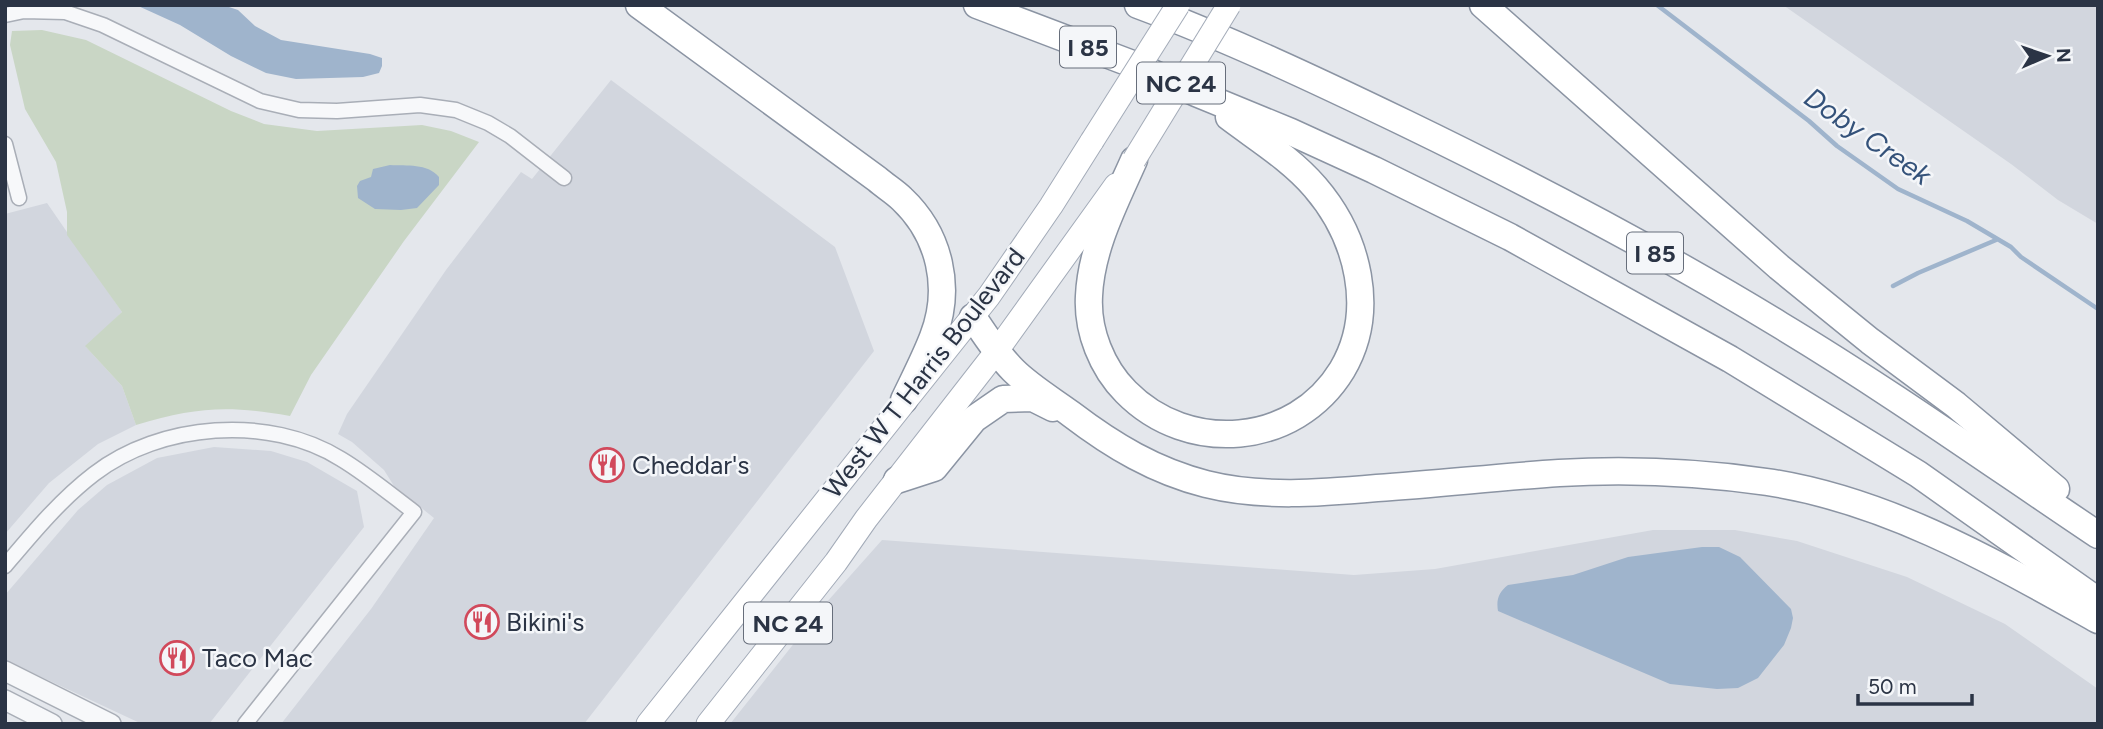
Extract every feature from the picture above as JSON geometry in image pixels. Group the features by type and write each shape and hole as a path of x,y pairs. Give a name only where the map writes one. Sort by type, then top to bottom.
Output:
{"highway":[{"path":"639,5 902,198 920,219 938,255 942,295 933,337 904,400"},
{"name":"I 85","path":"977,5 1135,65 1292,132 1510,237 1707,345 1918,474 2098,601"},
{"name":"I 85","path":"1138,5 1181,14 1477,158 1625,236 1792,332 1894,397 2098,535"},
{"path":"1158,5 1181,14"},
{"path":"1483,5 1779,267 1870,341 1956,405 2098,524"},
{"path":"1134,160 1108,221 1092,271 1088,298 1090,321 1106,367 1118,384 1149,412 1168,423 1189,430 1224,435 1244,433 1279,423 1297,414 1329,386 1342,369 1352,347 1361,301 1354,257 1334,214 1315,188 1291,164 1196,93"},
{"path":"972,317 996,352 1014,371 1110,443 1142,461 1208,484 1292,494 1615,471 1673,472 1769,482 1865,507 1922,529 2013,573 2098,620"},
{"path":"897,480 934,468 974,419 1003,399 1033,398 1077,419"}],"main road":[{"name":"West W T Harris Boulevard","path":"708,724 996,352 1134,160 1229,5"},
{"name":"West W T Harris Boulevard","path":"648,724 989,296 1181,14"}],"street":[{"path":"5,15 24,11 65,12 103,25 260,100 299,110 337,111 420,105 456,110 488,123 510,136 564,178"},
{"path":"5,144 19,198"},
{"path":"5,566 69,495 94,474 139,448 173,437 240,429 277,434 315,446 340,458 414,512 245,724"},
{"path":"5,671 111,724"},
{"path":"5,700 51,724"}],"shaded area":[{"path":"1783,5 2098,5 2098,224 2058,200 2011,164"},
{"path":"611,80 835,247 874,351 584,724 281,724 371,609 434,518 394,486 384,470 352,442 338,434 347,414 446,270 521,172 532,179"},
{"path":"47,203 122,312 86,347 122,386 136,425 98,444 49,483 5,534 5,214"},
{"path":"214,447 271,451 307,462 357,491 364,527 209,724 142,724 5,660 5,595 78,510 107,485 157,458"},
{"path":"1653,530 1735,530 1797,541 1907,577 2005,624 2098,689 2098,724 730,724 826,603 882,540 1354,575 1435,569"}],"green space":[{"path":"42,30 86,40 231,111 264,124 317,131 422,125 451,131 479,142 404,241 311,375 290,416 248,410 212,410 177,414 136,425 122,386 85,346 122,312 67,235 67,212 56,162 25,109 10,45 12,31"}],"water":[{"path":"136,5 223,5 238,10 255,26 281,40 370,54 382,58 382,66 379,73 363,77 296,79 266,73 231,56 180,25"},
{"path":"390,165 429,169 439,177 439,185 417,208 375,209 358,198 357,186 360,181 371,177 373,169"},
{"path":"1719,547 1740,557 1791,609 1793,618 1784,645 1758,678 1738,688 1717,689 1670,684 1498,611 1499,596 1508,585 1573,575 1628,557"}],"waterway":[{"name":"Doby Creek","path":"1657,5 1809,121 1837,146 1898,189 1967,221 2011,247 2021,257 2098,309"},
{"path":"1893,286 1996,240"}],"place":[{"name":"Cheddar's","path":"607,465"},
{"name":"Bikini's","path":"482,622"},
{"name":"Taco Mac","path":"177,658"}]}
